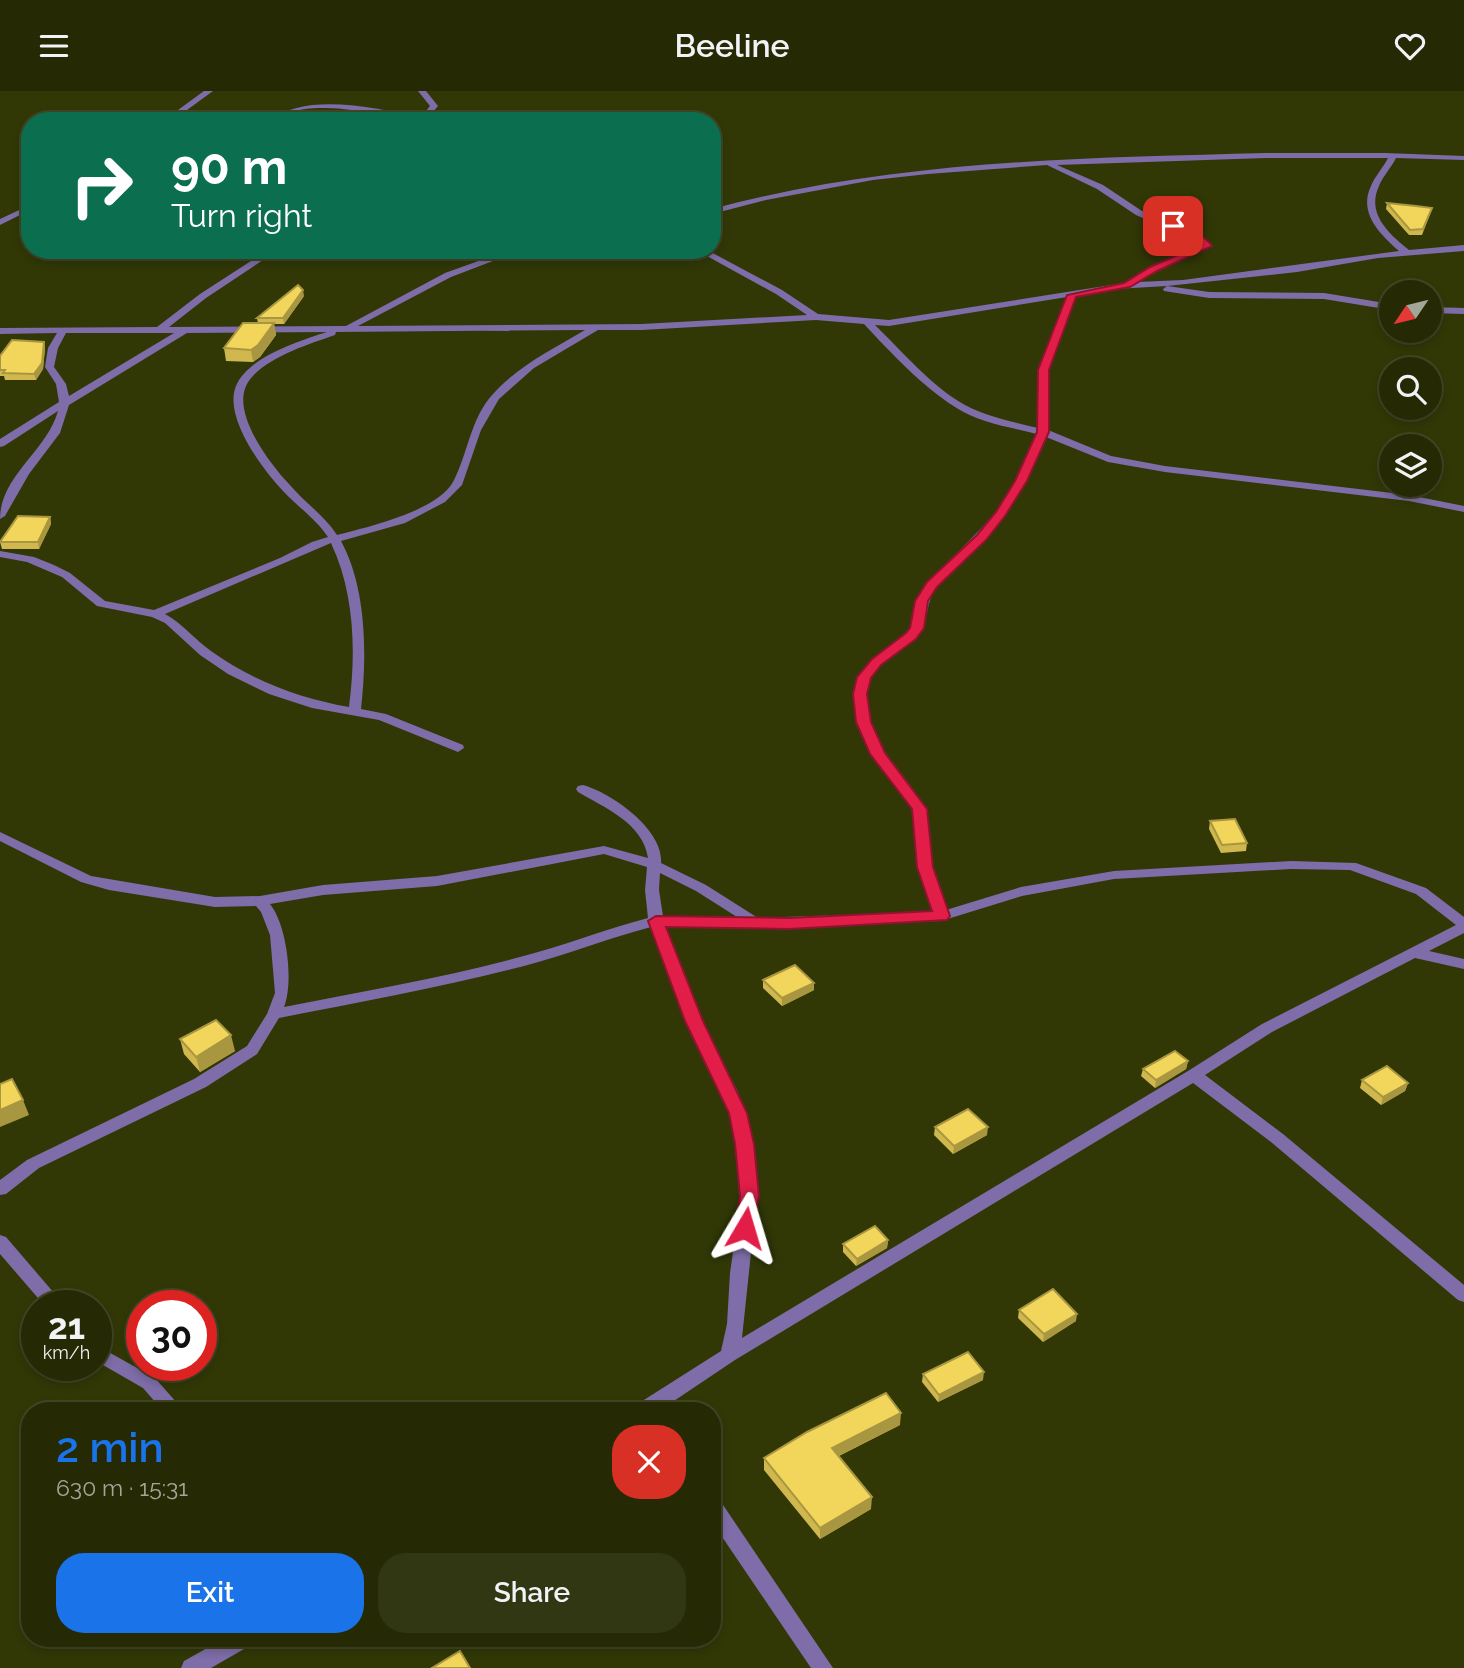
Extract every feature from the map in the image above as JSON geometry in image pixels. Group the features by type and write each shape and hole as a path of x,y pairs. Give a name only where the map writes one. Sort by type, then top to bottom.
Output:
{"street":[{"path":"180,112 209,91"},
{"path":"422,91 434,106 429,112"},
{"path":"280,112 309,104 366,112"},
{"path":"721,210 801,189 865,179 1045,163 1254,155 1464,158"},
{"path":"1392,157 1388,168 1374,187 1370,201 1371,214 1381,229 1407,253"},
{"path":"1045,163 1087,181 1139,213 1208,244 1153,269 1127,285"},
{"path":"0,222 21,212"},
{"path":"0,331 597,328 688,326 816,317 868,323 904,322 1127,285 1297,269 1407,253 1464,248"},
{"path":"158,331 203,296 260,259"},
{"path":"355,710 361,638 345,561 322,521 280,481 249,438 239,403 239,387 248,376 282,352 369,318 449,275 493,259"},
{"path":"717,259 779,292 816,317"},
{"path":"1150,284 1199,294 1324,296 1379,305"},
{"path":"942,916 925,867 919,809 878,754 863,722 860,694 864,677 877,662 917,628 922,601 932,585 969,550 1001,514 1021,481 1043,432 1044,370 1072,295"},
{"path":"1442,310 1464,311"},
{"path":"868,323 924,378 960,406 990,419 1043,432 1095,454 1139,465 1366,492 1464,509"},
{"path":"155,614 316,544 401,521 448,496 457,485 476,431 495,397 531,366 597,328"},
{"path":"0,444 184,330"},
{"path":"0,516 25,472 46,447 65,404 63,389 48,361 49,352 62,332"},
{"path":"0,554 30,559 50,567 66,575 101,604 155,614 169,621 204,652 232,671 273,691 312,704 355,710 399,722 458,748"},
{"path":"583,789 632,818 655,855 652,890 656,921 694,1021 729,1090 744,1144 749,1196 739,1273 736,1324 729,1355"},
{"path":"0,836 58,867 109,885 215,902 260,901 323,890 438,880 595,850 626,854 705,891 754,922"},
{"path":"274,1014 461,977 526,961 608,933 656,921 816,922 942,916 1021,892 1114,875 1324,864 1351,866 1421,891 1464,925 1267,1028 1195,1075 729,1355 657,1402"},
{"path":"0,1189 33,1164 200,1083 252,1051 274,1014 282,993 277,935 268,910 260,901"},
{"path":"1414,953 1464,964"},
{"path":"1195,1075 1277,1138 1464,1295"},
{"path":"0,1242 41,1290"},
{"path":"112,1361 149,1383 167,1402"},
{"path":"721,1519 823,1668"},
{"path":"191,1668 228,1647"}],"building":[{"path":"1387,203 1432,208 1423,229 1410,230"},
{"path":"298,285 303,290 283,318 257,318"},
{"path":"243,323 274,323 251,350 224,348"},
{"path":"12,340 44,342 42,363 34,374 3,373 5,370 0,370 0,356"},
{"path":"18,516 50,517 38,542 0,542"},
{"path":"1235,819 1247,843 1222,845 1210,821"},
{"path":"795,965 814,983 782,998 763,980"},
{"path":"216,1020 231,1035 196,1057 180,1039"},
{"path":"1175,1051 1188,1061 1156,1080 1143,1069"},
{"path":"1387,1066 1408,1083 1383,1097 1362,1080"},
{"path":"12,1079 23,1100 0,1110 0,1084"},
{"path":"968,1109 988,1127 954,1146 935,1127"},
{"path":"875,1226 888,1240 857,1259 843,1244"},
{"path":"1053,1289 1077,1314 1044,1334 1019,1310"},
{"path":"968,1352 984,1372 939,1395 923,1374"},
{"path":"886,1393 901,1413 832,1448 872,1497 820,1528 764,1458 807,1432"},
{"path":"460,1651 470,1668 432,1668"}],"route":[{"path":"745,1228 749,1196 738,1113 694,1021 656,921 789,923 942,916 925,867 919,809 878,754 863,722 860,694 864,677 877,662 911,636 917,628 922,601 932,585 969,550 1001,514 1021,481 1043,432 1044,370 1072,295 1127,285 1153,269 1207,246 1203,240 1173,226"}]}
